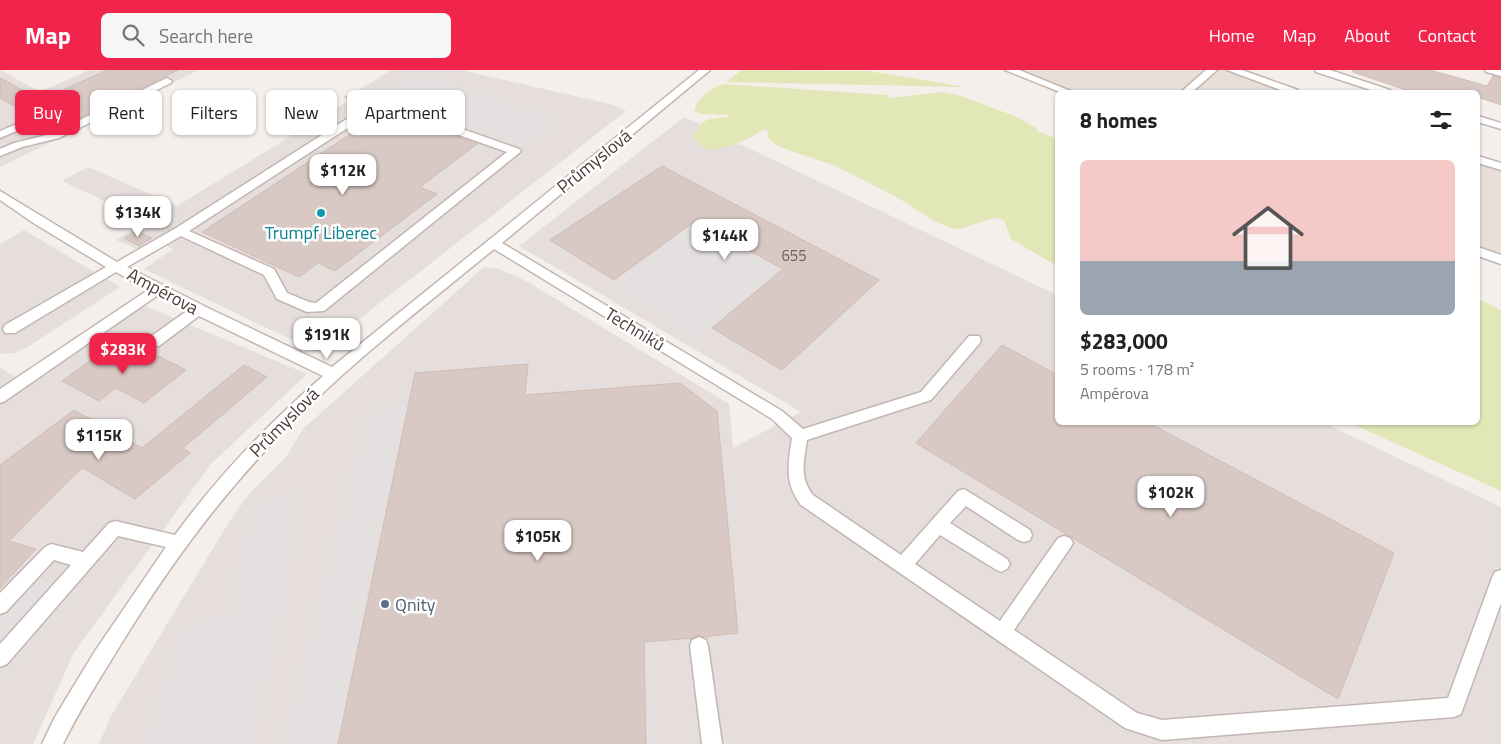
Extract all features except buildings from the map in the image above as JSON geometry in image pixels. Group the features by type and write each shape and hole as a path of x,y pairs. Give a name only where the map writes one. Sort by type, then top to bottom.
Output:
{"street":[{"name":"Průmyslová","path":"52,744 62,724 143,591 178,543 235,472 288,416 333,374 705,70"},
{"path":"1010,70 1063,90"},
{"path":"1188,90 1212,70"},
{"path":"1232,70 1288,90"},
{"path":"1320,70 1380,90"},
{"path":"1490,70 1501,73"},
{"path":"3,149 55,136 167,81"},
{"path":"10,329 99,275 180,231 380,102 515,151 319,308 307,307 282,296 269,272 180,231"},
{"path":"1480,120 1501,126"},
{"path":"0,134 15,128"},
{"path":"1480,160 1501,167"},
{"name":"Ampérova","path":"0,195 55,232 116,267 197,310 333,374"},
{"name":"Techniků","path":"492,243 777,415 800,436"},
{"path":"1480,252 1501,260"},
{"path":"0,396 158,289"},
{"path":"154,342 197,310"},
{"path":"974,340 926,396 800,436 794,481 799,491 807,500 1132,721 1162,730 1454,707 1500,578"},
{"path":"904,565 964,496 1024,535"},
{"path":"939,525 1001,564"},
{"path":"0,658 115,528 178,543"},
{"path":"1002,632 1064,543"},
{"path":"0,606 51,552 86,561"},
{"path":"699,646 712,744"}],"shaded area":[{"path":"0,70 36,90 15,90 15,135 66,135 0,167"},
{"path":"89,70 199,70 158,90 90,90 90,123 80,128 80,90 44,90"},
{"path":"391,70 461,70 614,105 626,111 317,352 144,269 173,249 153,239 137,249 116,240 137,226 145,230 154,224 62,181 88,167 177,206 293,135 337,135 337,108 347,102 347,135 465,135 465,90 359,90"},
{"path":"1015,70 1226,70 1282,90 1068,90"},
{"path":"417,72 560,120 525,147 465,126 465,90 387,90"},
{"path":"684,117 700,124 694,136 699,144 709,148 740,144 1055,294 1055,425 1328,425 1501,507 1501,744 99,744 111,716 231,519 249,494 286,457 303,429 484,267 499,269 526,281 729,404 733,448 801,412 519,246"},
{"path":"1480,162 1501,169 1501,258 1480,250"},
{"path":"694,223 780,269 698,339 611,285"},
{"path":"24,230 120,287 26,348 14,353 3,354 0,353 0,244"},
{"path":"143,305 307,374 211,464 73,654 33,744 0,744 0,367 29,386"},
{"path":"406,404 336,744 282,744 365,420 377,419 380,406"},
{"path":"294,494 283,616 251,744 143,744 182,625 242,612 246,607 247,604 234,607 249,503"},
{"path":"21,573 77,590 0,678 0,596"}],"green space":[{"path":"742,70 868,71 966,87 726,82"},
{"path":"723,84 887,95 890,98 943,92 961,96 1017,117 1038,131 1055,138 1055,265 1011,239 1004,220 993,218 960,229 951,228 936,222 898,198 836,166 776,145 767,137 769,132 765,129 728,147 707,149 694,136 700,125 707,120 728,117 729,115 702,114 694,111 698,101 714,88"},
{"path":"1480,300 1501,310 1501,491 1354,425 1480,425"}],"place":[{"name":"Trumpf Liberec","path":"321,213"},
{"name":"Qnity","path":"385,604"}]}
